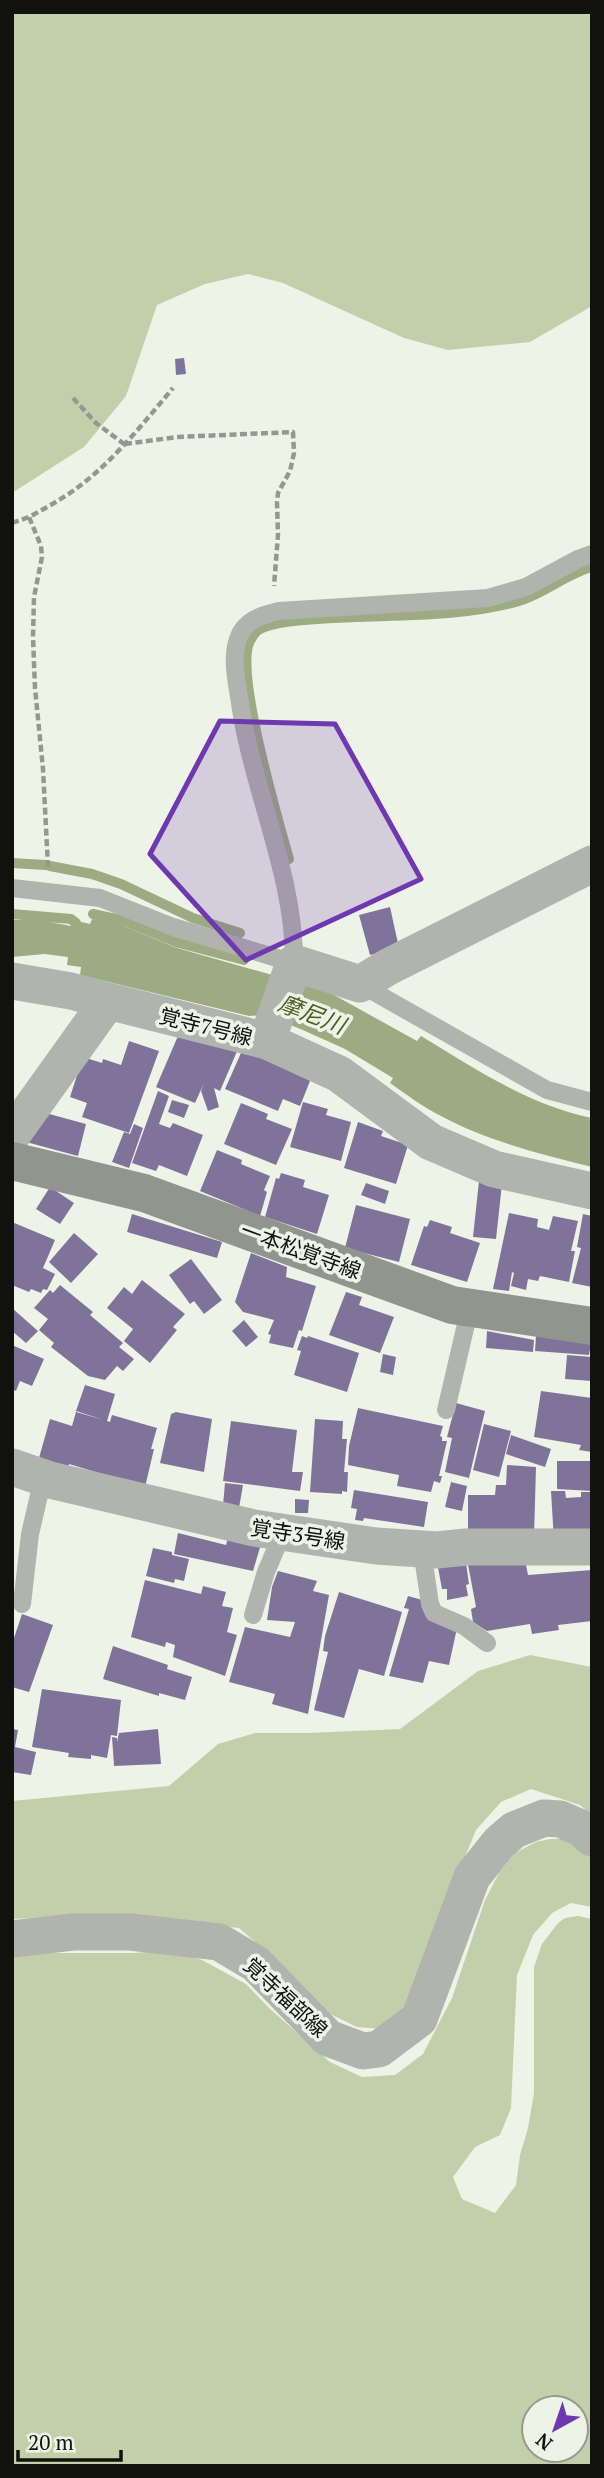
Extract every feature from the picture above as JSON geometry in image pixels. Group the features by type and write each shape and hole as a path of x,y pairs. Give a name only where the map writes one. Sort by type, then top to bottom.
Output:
{"main road":[{"name":"一本松覚寺線","path":"12,1161 144,1193 452,1305 592,1326"}],"street":[{"path":"292,967 360,984 388,967 592,864"},
{"name":"覚寺7号線","path":"12,981 270,1033 292,967"},
{"path":"12,1135 108,1001"},
{"path":"270,1033 339,1074 430,1142 494,1169 592,1191"},
{"name":"覚寺3号線","path":"28,1472 254,1528 283,1532 422,1550 466,1547 592,1547"},
{"name":"覚寺福部線","path":"12,1940 73,1932 130,1932 219,1942 256,1964 328,2038 363,2051 379,2049 419,2019 472,1877 499,1843 514,1830 544,1818 560,1819 581,1828 592,1838"}],"lane":[{"path":"12,888 100,898 173,927 292,967 294,941 283,878 249,753 235,672 237,640 244,628 257,616 268,614 327,607 488,598 526,587 592,554"},
{"path":"360,984 547,1090 592,1102"},
{"path":"446,1410 470,1307"},
{"path":"23,1604 30,1534 28,1472"},
{"path":"253,1615 266,1572 283,1532"},
{"path":"422,1550 430,1604 434,1613 464,1626 487,1643"}],"path":[{"path":"12,523 29,517 67,495 99,470 173,388"},
{"path":"73,398 96,424 125,444 177,438 293,432 294,453 290,471 278,493 276,576 268,614"},
{"path":"29,517 41,546 42,557 34,597 33,637 43,769 47,892"}],"highlighted area":[{"path":"220,721 335,724 421,879 246,960 150,854"}],"shaded area":[{"path":"12,12 592,12 592,306 530,342 448,350 404,338 283,283 248,274 205,284 157,305 126,396 84,447 12,493"},
{"path":"530,1655 592,1667 592,1815 580,1805 531,1789 501,1802 476,1830 449,1896 421,1990 383,2029 357,2027 326,2012 270,1955 239,1928 104,1914 12,1919 12,1801 169,1786 218,1744 255,1733 400,1729 478,1671"},
{"path":"567,1839 592,1854 592,1907 571,1903 552,1913 533,1935 517,1975 511,2108 500,2135 475,2147 453,2177 462,2199 495,2213 516,2185 534,2093 534,1967 542,1944 558,1923 565,1918 578,1916 592,1919 592,2466 12,2466 12,1953 134,1953 170,1950 202,1960 246,1984 330,2062 362,2077 395,2075 423,2054 452,1998 485,1900 499,1873 515,1853 536,1842"}],"water":[{"name":"摩尼川","path":"92,919 119,924 177,948 325,990 417,1041 421,1036 524,1095 592,1118 592,1167 515,1146 459,1125 415,1101 390,1083 393,1078 345,1049 267,1015 249,1016 80,975 81,967 67,965 68,957 45,954 12,957 12,920 39,920 71,926 73,920 90,924"}],"building":[{"path":"184,358 186,374 176,375 175,359"},
{"path":"390,907 399,948 370,955 359,915"},
{"path":"181,1029 241,1042 220,1091 214,1088 219,1107 208,1111 201,1091 204,1083 195,1103 156,1087"},
{"path":"129,1041 159,1051 129,1133 82,1117 87,1103 70,1097 83,1057 102,1063 103,1059 121,1065"},
{"path":"245,1044 312,1076 300,1106 283,1099 278,1111 225,1089"},
{"path":"158,1091 169,1096 159,1124 170,1128 173,1123 203,1135 187,1176 159,1165 156,1171 132,1163"},
{"path":"172,1100 189,1105 184,1118 168,1112"},
{"path":"303,1102 328,1109 326,1115 351,1122 341,1161 290,1147"},
{"path":"241,1103 268,1114 266,1119 292,1129 276,1165 224,1144"},
{"path":"42,1112 86,1124 78,1156 26,1142"},
{"path":"358,1122 383,1131 381,1136 408,1145 396,1184 344,1168"},
{"path":"134,1124 143,1128 129,1168 112,1162 124,1132 130,1134"},
{"path":"217,1150 270,1176 264,1190 267,1192 260,1216 200,1191"},
{"path":"281,1173 305,1180 303,1187 329,1195 317,1234 265,1217 276,1178 279,1179"},
{"path":"479,1181 502,1184 496,1239 473,1237"},
{"path":"366,1183 389,1191 385,1204 361,1195"},
{"path":"50,1187 74,1203 60,1224 36,1209"},
{"path":"356,1205 410,1219 399,1262 345,1248"},
{"path":"509,1213 538,1219 537,1227 549,1230 553,1216 578,1221 571,1251 575,1251 569,1282 540,1276 538,1281 528,1279 526,1290 511,1286 512,1272 509,1291 493,1289"},
{"path":"132,1214 222,1242 217,1258 127,1232"},
{"path":"583,1214 592,1216 592,1287 572,1283 581,1248 577,1247"},
{"path":"430,1220 452,1227 450,1233 480,1243 467,1282 411,1265 424,1226 427,1227"},
{"path":"12,1222 55,1240 43,1268 55,1274 47,1290 43,1289 41,1293 31,1289 29,1292 12,1285"},
{"path":"74,1233 98,1254 71,1283 49,1262"},
{"path":"251,1253 287,1267 286,1277 316,1286 302,1331 299,1330 293,1348 269,1343 271,1335 268,1334 274,1320 243,1312 235,1302"},
{"path":"191,1259 222,1300 204,1314 194,1301 190,1304 169,1275"},
{"path":"142,1280 185,1314 173,1327 177,1330 150,1363 124,1341 133,1329 107,1308 124,1287 132,1294"},
{"path":"60,1285 93,1312 90,1315 123,1343 119,1347 134,1359 123,1371 117,1366 105,1380 88,1376 51,1347 54,1343 39,1330 48,1319 34,1308 50,1290 53,1293"},
{"path":"346,1292 362,1297 359,1305 394,1317 380,1353 329,1335"},
{"path":"12,1308 38,1331 26,1343 12,1331"},
{"path":"244,1320 258,1337 246,1347 232,1331"},
{"path":"487,1331 534,1340 533,1352 486,1348"},
{"path":"302,1336 359,1353 347,1392 294,1375"},
{"path":"536,1336 591,1343 589,1355 535,1351"},
{"path":"12,1345 44,1359 32,1386 20,1381 16,1391 12,1389"},
{"path":"383,1354 396,1357 393,1375 380,1372"},
{"path":"567,1355 592,1357 592,1381 565,1379"},
{"path":"85,1385 115,1394 107,1421 110,1422 112,1415 157,1428 145,1487 69,1464 67,1472 37,1465 50,1419 72,1426 76,1412 104,1420 76,1411"},
{"path":"541,1391 592,1398 592,1452 579,1450 581,1445 534,1437"},
{"path":"456,1403 485,1411 469,1478 445,1472 452,1438 447,1437"},
{"path":"358,1408 443,1426 440,1436 442,1441 447,1441 439,1476 442,1476 440,1483 434,1481 431,1492 397,1486 399,1475 348,1465 349,1446"},
{"path":"176,1412 212,1419 204,1472 160,1463 171,1414"},
{"path":"315,1419 343,1421 342,1439 347,1439 344,1472 348,1472 347,1492 342,1491 342,1494 310,1492"},
{"path":"231,1421 297,1430 292,1472 303,1472 300,1491 223,1481"},
{"path":"484,1424 511,1431 499,1477 473,1470"},
{"path":"511,1435 551,1449 545,1467 506,1454"},
{"path":"557,1461 592,1461 592,1491 557,1489"},
{"path":"507,1465 536,1467 534,1537 468,1532 468,1495 495,1495 496,1485 506,1485"},
{"path":"451,1482 467,1486 462,1511 445,1507"},
{"path":"225,1483 243,1485 239,1508 223,1505"},
{"path":"354,1490 428,1502 424,1527 364,1518 363,1521 355,1520 357,1509 351,1508"},
{"path":"551,1491 565,1491 566,1498 581,1497 581,1492 591,1492 592,1541 554,1541"},
{"path":"295,1499 309,1500 308,1513 295,1513"},
{"path":"178,1533 226,1545 228,1538 261,1544 253,1571 174,1554"},
{"path":"153,1548 189,1559 184,1581 175,1579 174,1583 146,1576"},
{"path":"465,1556 468,1596 447,1600 447,1589 442,1589 437,1562"},
{"path":"467,1559 525,1560 528,1575 592,1570 592,1621 558,1625 559,1630 532,1634 530,1624 487,1631 473,1622 471,1609 476,1607"},
{"path":"278,1571 317,1581 313,1591 329,1595 308,1714 272,1704 275,1694 229,1682 245,1627 290,1637 295,1622 267,1620 272,1587"},
{"path":"145,1580 201,1594 203,1586 226,1592 222,1606 233,1608 227,1632 237,1635 225,1676 173,1657 175,1645 166,1642 165,1647 131,1637"},
{"path":"339,1592 402,1612 384,1676 359,1669 344,1718 314,1710 328,1652 323,1651 325,1636"},
{"path":"408,1596 426,1601 457,1628 449,1665 429,1661 423,1683 389,1676 409,1609 404,1608"},
{"path":"22,1614 53,1625 29,1692 12,1687 12,1644"},
{"path":"113,1646 168,1665 167,1669 192,1677 185,1700 159,1693 159,1696 103,1679"},
{"path":"42,1689 121,1700 117,1736 111,1735 107,1758 91,1755 91,1759 68,1757 69,1753 32,1747"},
{"path":"12,1729 18,1730 15,1747 36,1752 31,1775 12,1772"},
{"path":"158,1729 161,1764 114,1766 112,1737 117,1738 117,1742 119,1733"}],"waterway":[{"path":"289,859 252,713 247,657 250,641 257,631 292,621 479,610 529,598 573,574 592,567"},
{"path":"12,863 45,865"},
{"path":"50,866 92,874 121,884 193,918 240,933"},
{"path":"12,914 71,919 76,923"},
{"path":"93,914 125,921 179,943 244,960"}]}
